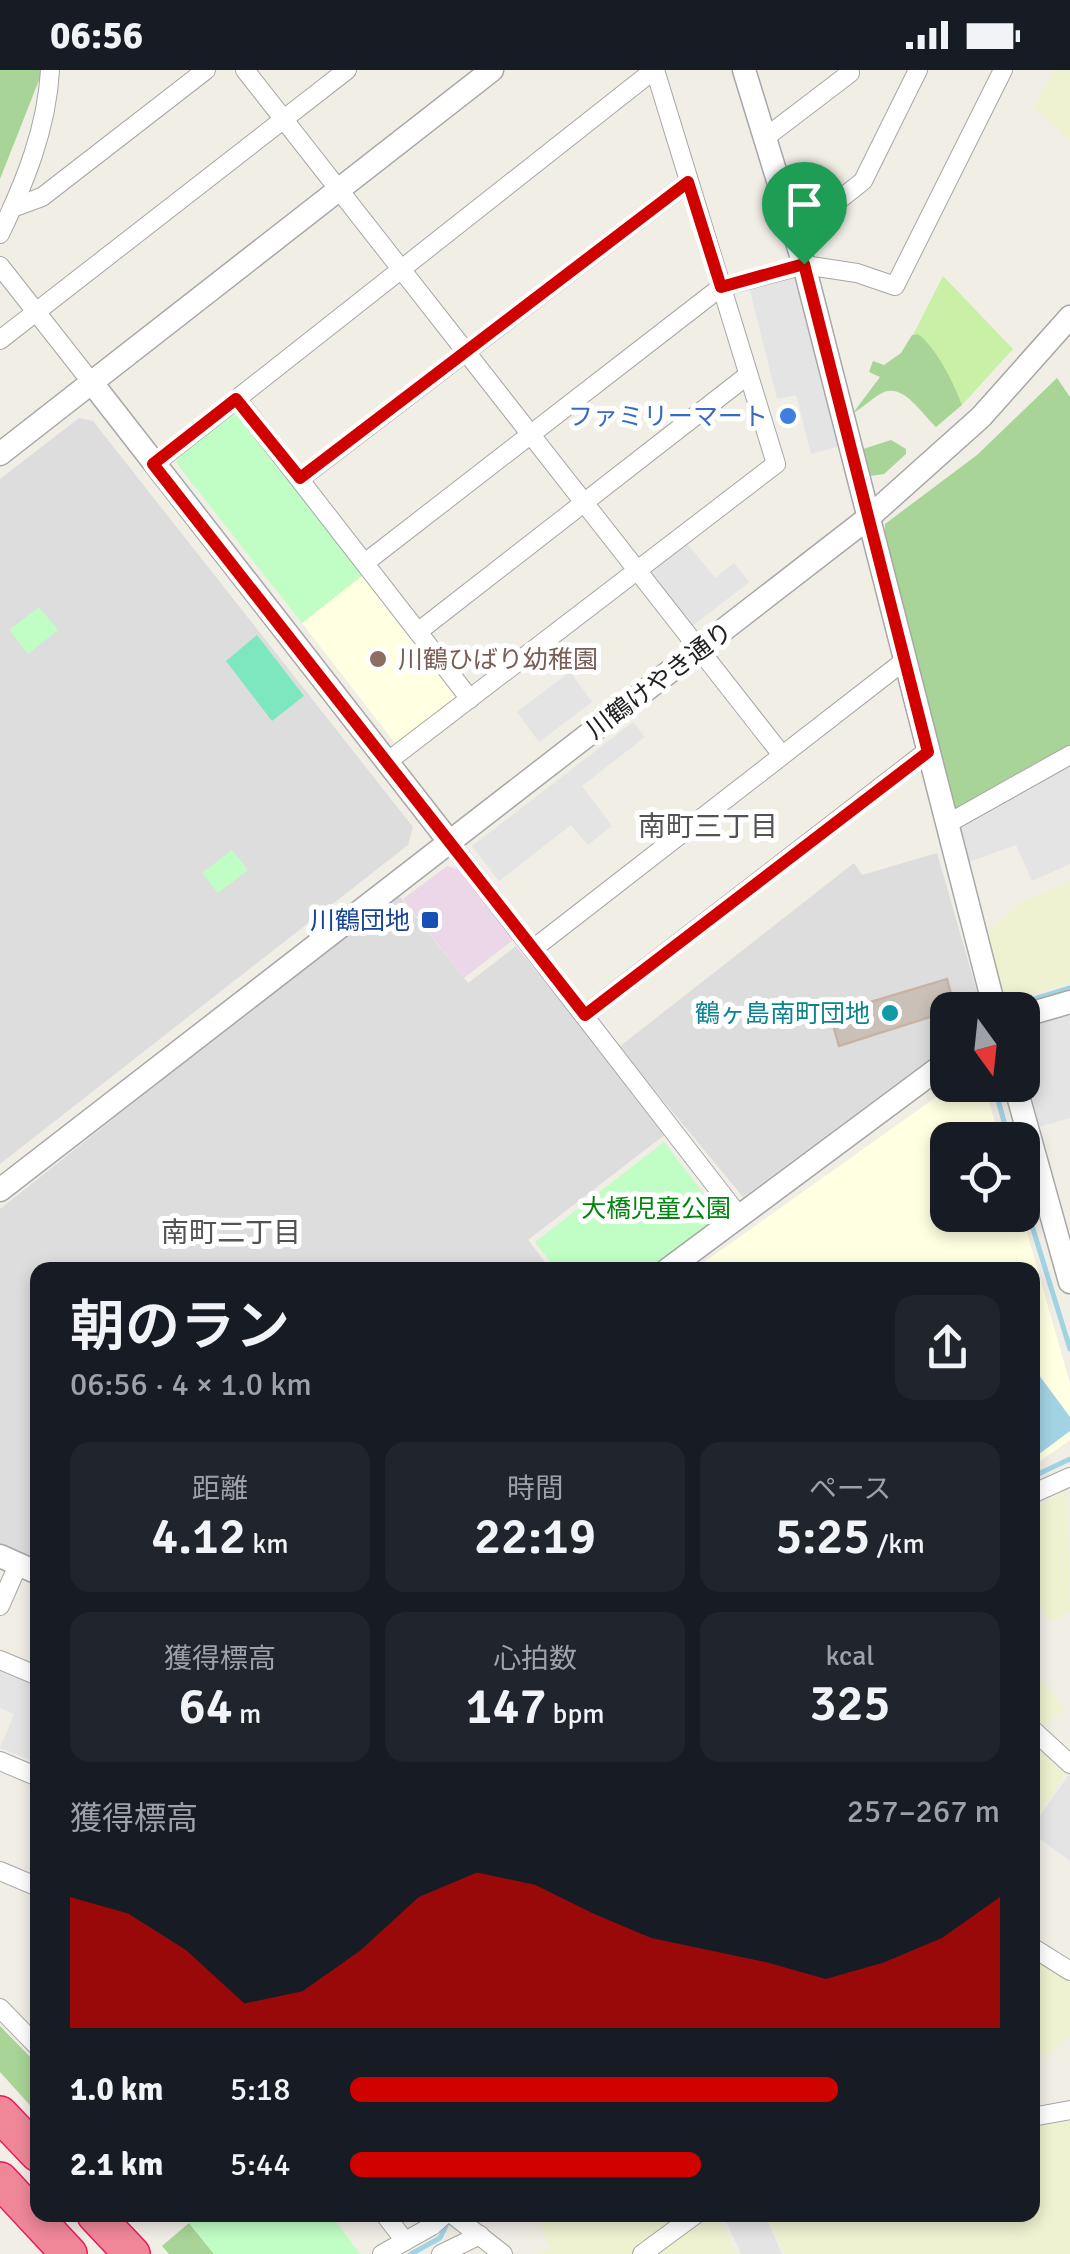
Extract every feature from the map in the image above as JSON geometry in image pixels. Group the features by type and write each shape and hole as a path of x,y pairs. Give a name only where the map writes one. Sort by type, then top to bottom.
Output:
{"highway":[{"path":"0,2114 30,2146"},
{"path":"0,2130 30,2161"},
{"path":"0,2180 30,2213"},
{"path":"38,2222 62,2248"},
{"path":"87,2222 117,2254"},
{"path":"102,2222 132,2254"}],"street":[{"path":"0,234 43,122 50,70"},
{"path":"12,208 42,197 206,70"},
{"path":"244,70 782,755"},
{"path":"0,340 346,70"},
{"path":"0,454 492,70"},
{"path":"153,464 655,70 776,464 386,762"},
{"path":"744,70 804,264 990,992"},
{"path":"766,137 850,73 847,70"},
{"path":"790,212 839,200 863,181 918,70"},
{"path":"366,562 721,287 804,264 856,273 895,286 1003,70"},
{"path":"300,478 688,182"},
{"path":"0,266 739,1216"},
{"name":"川鶴けやき通り","path":"0,1190 868,518 980,417 1070,318"},
{"path":"419,632 748,375"},
{"path":"236,399 470,699"},
{"path":"533,949 904,661"},
{"path":"585,1015 928,752"},
{"path":"947,824 1070,755"},
{"path":"1040,1011 1070,1002"},
{"path":"678,1262 930,1074"},
{"path":"1020,1102 1070,1282"},
{"path":"1040,1490 1070,1477"},
{"path":"0,1606 19,1564"},
{"path":"0,1660 30,1673"},
{"path":"1040,1736 1070,1764"},
{"path":"0,1761 30,1774"},
{"path":"0,1871 30,1883"},
{"path":"1040,1952 1070,1971"},
{"path":"0,2008 30,2038"},
{"path":"1040,2115 1070,2110"},
{"path":"390,2222 405,2241"},
{"path":"382,2254 434,2222"},
{"path":"462,2222 503,2254"},
{"path":"642,2254 685,2222"},
{"path":"441,2254 480,2235"}],"shaded area":[{"path":"1054,70 1070,70 1070,141 1034,107"},
{"path":"796,275 840,446 811,454 796,395 777,399 749,287"},
{"path":"79,418 93,421 413,827 408,845 0,1164 0,479"},
{"path":"685,541 715,578 734,563 749,582 690,628 645,571"},
{"name":"川鶴ひばり幼稚園","path":"363,575 456,695 456,701 401,743 394,742 302,623"},
{"path":"570,672 592,702 539,742 517,712"},
{"path":"633,722 645,737 582,786 612,826 588,845 571,825 499,881 472,846"},
{"path":"1070,764 1070,864 1032,881 1016,845 969,862 960,825"},
{"path":"937,853 977,992 930,992 930,1059 743,1197 619,1047 854,863 862,875"},
{"path":"447,866 458,869 513,940 464,978 403,899"},
{"path":"1070,881 1070,983 1038,992 1003,992 987,932 1021,902"},
{"path":"397,893 468,983 516,946 667,1133 528,1240 545,1262 30,1262 30,1560 0,1546 0,1209"},
{"path":"1070,1015 1070,1118 1040,1127 1033,1102 1040,1102 1040,1023"},
{"path":"930,1101 989,1102 995,1122 930,1122 930,1232 1027,1232 1035,1262 704,1262"},
{"path":"1040,1278 1070,1383 1070,1440 1040,1461"},
{"path":"1067,1490 1070,1612 1052,1622 1040,1608 1040,1505"},
{"path":"0,1669 30,1681 30,1760 0,1748 14,1714 0,1708"},
{"path":"1040,1676 1064,1709 1040,1729"},
{"path":"1040,1744 1068,1770 1040,1813"},
{"path":"1070,1773 1070,1861 1040,1839 1040,1816"},
{"path":"1040,1960 1070,1980 1070,2037 1044,2058 1040,2051"},
{"path":"1070,2119 1070,2254 785,2254 771,2222 1040,2222 1040,2124"},
{"path":"541,2222 721,2222 736,2254 539,2254 548,2248"},
{"path":"726,2222 768,2222 782,2254 741,2254"}],"green space":[{"path":"0,70 43,70 0,179"},
{"path":"943,276 1013,349 962,405 938,359 918,334 913,335"},
{"path":"918,334 938,357 962,405 936,427 912,401 897,392 882,393 853,413 880,377 869,372 873,361 884,365 901,353 912,335"},
{"path":"1057,378 1070,397 1070,747 952,811 885,538 885,524 977,455"},
{"path":"235,411 363,575 302,623 177,464 176,456"},
{"path":"891,440 906,449 906,454 884,474 870,476 863,449"},
{"path":"39,607 58,630 28,654 9,630"},
{"path":"257,635 304,696 272,721 226,661"},
{"path":"232,850 248,870 218,893 202,873"},
{"name":"大橋児童公園","path":"664,1142 721,1216 661,1262 551,1262 535,1242"},
{"path":"0,2026 30,2057 30,2105 0,2072"},
{"path":"336,2222 360,2254 214,2254 189,2223"},
{"path":"189,2223 214,2254 169,2254 162,2246"}],"water":[{"path":"1040,1376 1070,1417 1070,1431 1040,1453"}],"building":[{"name":"鶴ヶ島南町団地","path":"947,979 950,992 930,992 930,1017 839,1046 830,1014"}],"waterway":[{"path":"1040,997 1070,988"},
{"path":"999,1102 1004,1122"},
{"path":"1034,1232 1070,1349"},
{"path":"1040,1473 1070,1459"},
{"path":"411,2254 440,2238 448,2222"}],"place":[{"name":"ファミリーマート","path":"788,416"},
{"name":"川鶴ひばり幼稚園","path":"378,659"},
{"name":"川鶴団地","path":"430,920"},
{"name":"鶴ヶ島南町団地","path":"890,1013"}],"district":[{"name":"南町三丁目","path":"708,826"},
{"name":"南町二丁目","path":"231,1232"}],"route":[{"path":"688,182 721,287 804,264 928,752 585,1015 153,464 236,399 300,478 688,182"}]}
